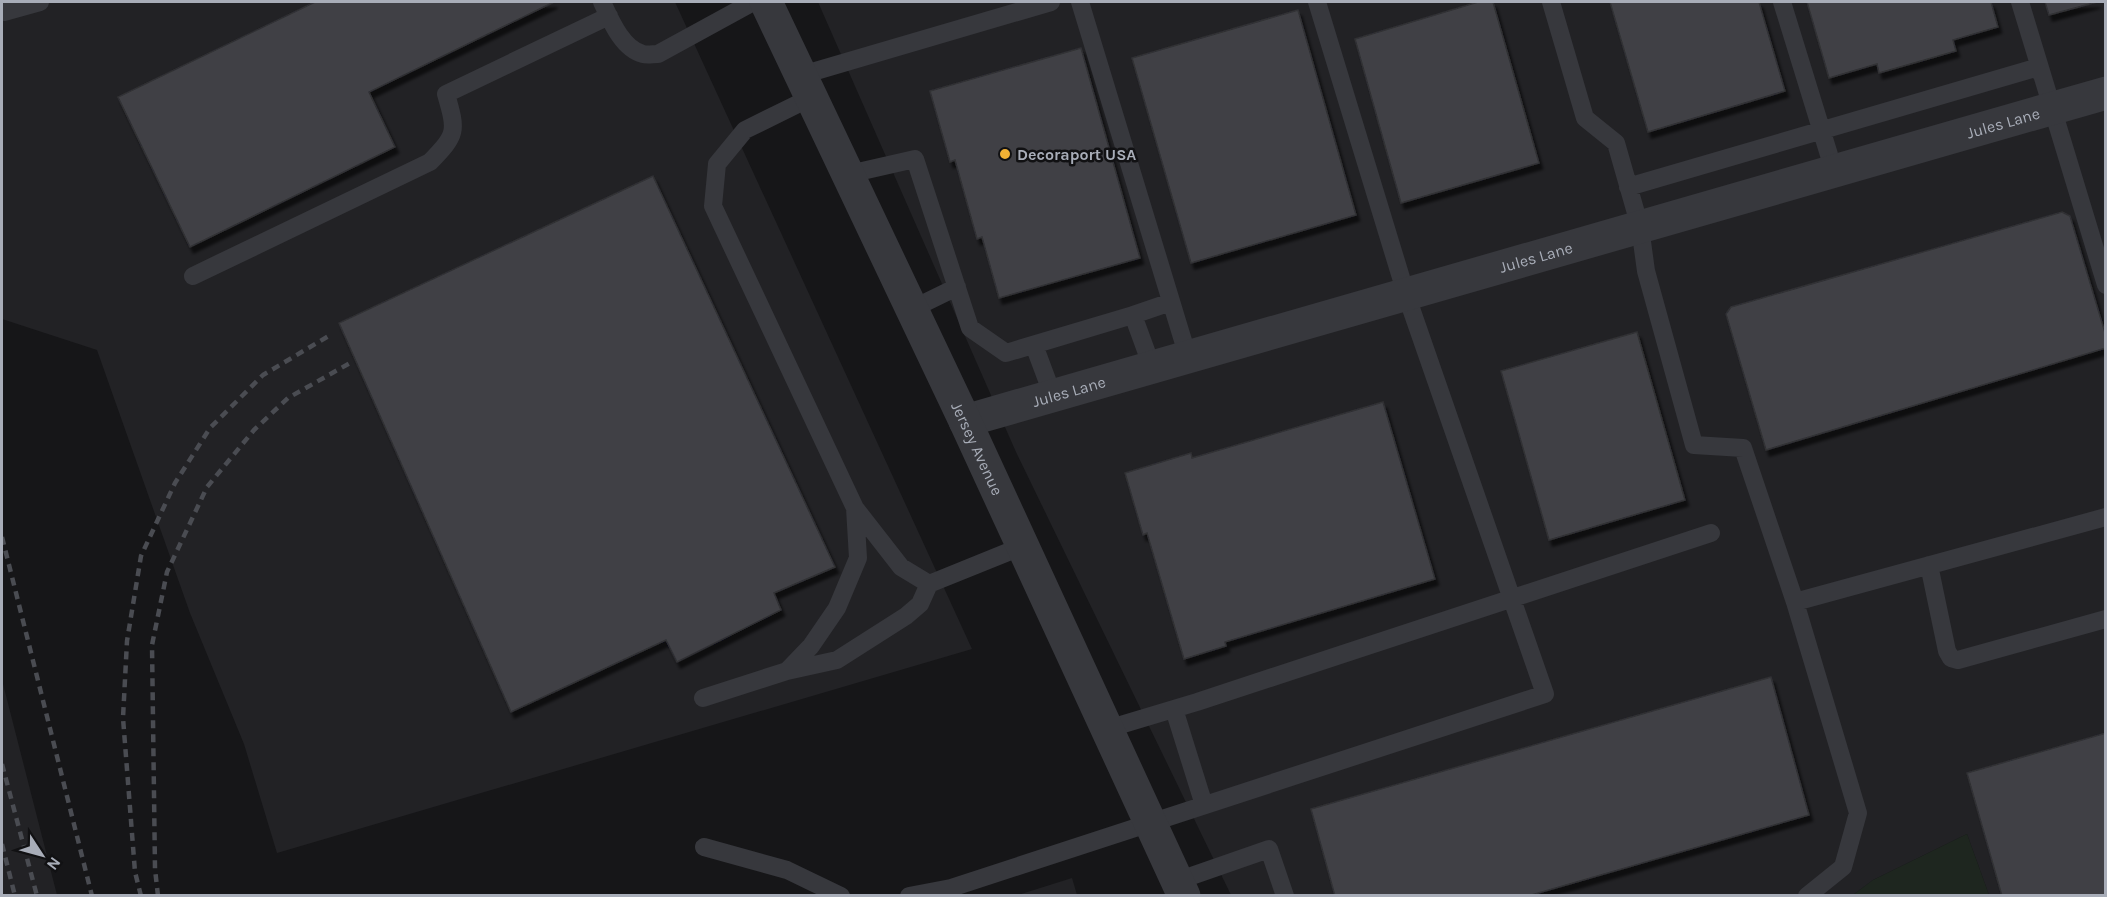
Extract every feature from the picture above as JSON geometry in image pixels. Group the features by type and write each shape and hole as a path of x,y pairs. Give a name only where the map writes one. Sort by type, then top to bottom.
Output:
{"street":[{"name":"Jersey Avenue","path":"766,2 965,420 1181,888"},
{"name":"Jules Lane","path":"965,420 2106,93"}],"lane":[{"path":"3,8 40,2"},
{"path":"193,276 430,162 446,146 454,132 446,94 605,9 627,43 642,54 658,54 753,2"},
{"path":"929,584 901,567 855,508 713,206 717,165 746,130 807,86 1051,2"},
{"path":"1080,2 1188,357"},
{"path":"909,896 951,888 1502,710 1545,694 1406,294 1317,2"},
{"path":"1551,2 1585,118 1616,143 1640,227 1646,271 1694,445 1743,448 1795,602 1858,813 1844,867 1807,896"},
{"path":"1782,2 1834,171"},
{"path":"2020,2 2106,285"},
{"path":"1628,187 2039,67"},
{"path":"849,174 915,159 970,328 1005,353 1171,302"},
{"path":"912,309 957,287"},
{"path":"1133,315 1152,367"},
{"path":"1034,345 1053,396"},
{"path":"787,670 812,646 837,608 858,558 855,508"},
{"path":"1795,602 2106,517"},
{"path":"1107,729 1712,533"},
{"path":"703,698 787,670 837,660 906,616 920,604 929,584 1023,546"},
{"path":"1929,565 1947,651 1951,658 1958,660 2106,619"},
{"path":"1174,709 1204,805"},
{"path":"704,847 787,870 841,896"},
{"path":"1181,888 1269,849 1285,896"}],"shaded area":[{"path":"2,2 675,2 972,649 277,853 244,744 190,613 97,350 2,319"},
{"path":"818,2 2105,2 2105,895 1989,895 1967,834 1873,880 1853,895 1231,895 1016,452"},
{"path":"2,680 57,895 2,895"},
{"path":"1967,834 1989,895 1853,895 1873,880"},
{"path":"1072,878 1077,895 1018,895"}],"building":[{"path":"315,2 554,2 369,92 395,147 190,247 118,97"},
{"path":"1478,2 1493,2 1539,163 1401,203 1355,39"},
{"path":"1610,2 1759,2 1785,91 1648,132"},
{"path":"1807,2 1991,2 1998,27 1953,40 1956,51 1879,73 1877,64 1829,78"},
{"path":"2045,2 2097,2 2049,15"},
{"path":"1298,10 1356,215 1191,263 1132,58"},
{"path":"1081,48 1140,258 999,298 982,237 977,239 955,160 950,162 930,91"},
{"path":"653,176 835,567 774,593 781,610 677,662 666,640 511,712 339,323"},
{"path":"2062,212 2070,216 2106,336 2106,348 1766,450 1726,314 1731,307"},
{"path":"1637,332 1685,500 1549,540 1501,371"},
{"path":"1383,402 1435,579 1225,642 1226,646 1184,659 1147,533 1143,535 1125,473 1191,453 1192,458"},
{"path":"1771,677 1809,815 1528,896 1335,896 1311,809"},
{"path":"2106,733 2106,896 2002,896 1967,773"}],"railway":[{"path":"141,896 135,872 123,718 127,641 141,556 175,483 210,428 263,375 332,334"},
{"path":"158,896 155,869 152,645 167,572 207,487 254,430 288,398 350,363"},
{"path":"2,537 92,896"},
{"path":"2,764 37,896"},
{"path":"2,844 15,896"}],"place":[{"name":"Decoraport USA","path":"1005,154"}]}
